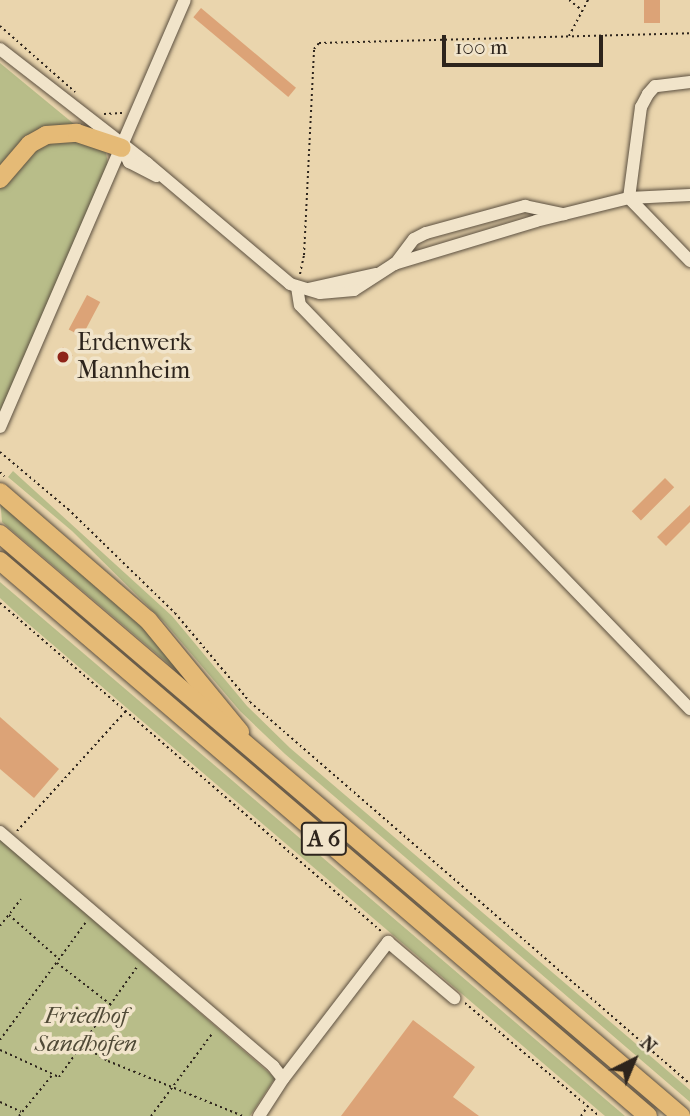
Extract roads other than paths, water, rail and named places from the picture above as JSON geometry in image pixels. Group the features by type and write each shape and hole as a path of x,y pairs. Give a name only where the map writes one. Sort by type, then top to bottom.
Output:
{"highway":[{"path":"0,179 30,144 46,135 77,133 122,148"},
{"path":"2,484 148,620 227,712 252,750"},
{"name":"A 6","path":"0,534 681,1116"},
{"name":"A 6","path":"0,561 648,1116"}],"street":[{"path":"0,427 186,0"},
{"path":"0,47 122,148 133,152 157,176 302,288 382,273 394,264 414,239 426,233 525,206 564,214"},
{"path":"629,198 641,107 655,86 690,82"},
{"path":"394,264 564,214 629,198 690,195"},
{"path":"629,198 690,261"},
{"path":"302,288 300,305 690,709"},
{"path":"4,836 283,1079"},
{"path":"259,1116 283,1079 388,942 454,998"}],"place":[{"name":"Erdenwerk Mannheim","path":"63,357"}],"park label":[{"name":"Friedhof Sandhofen","path":"86,1030"}]}
